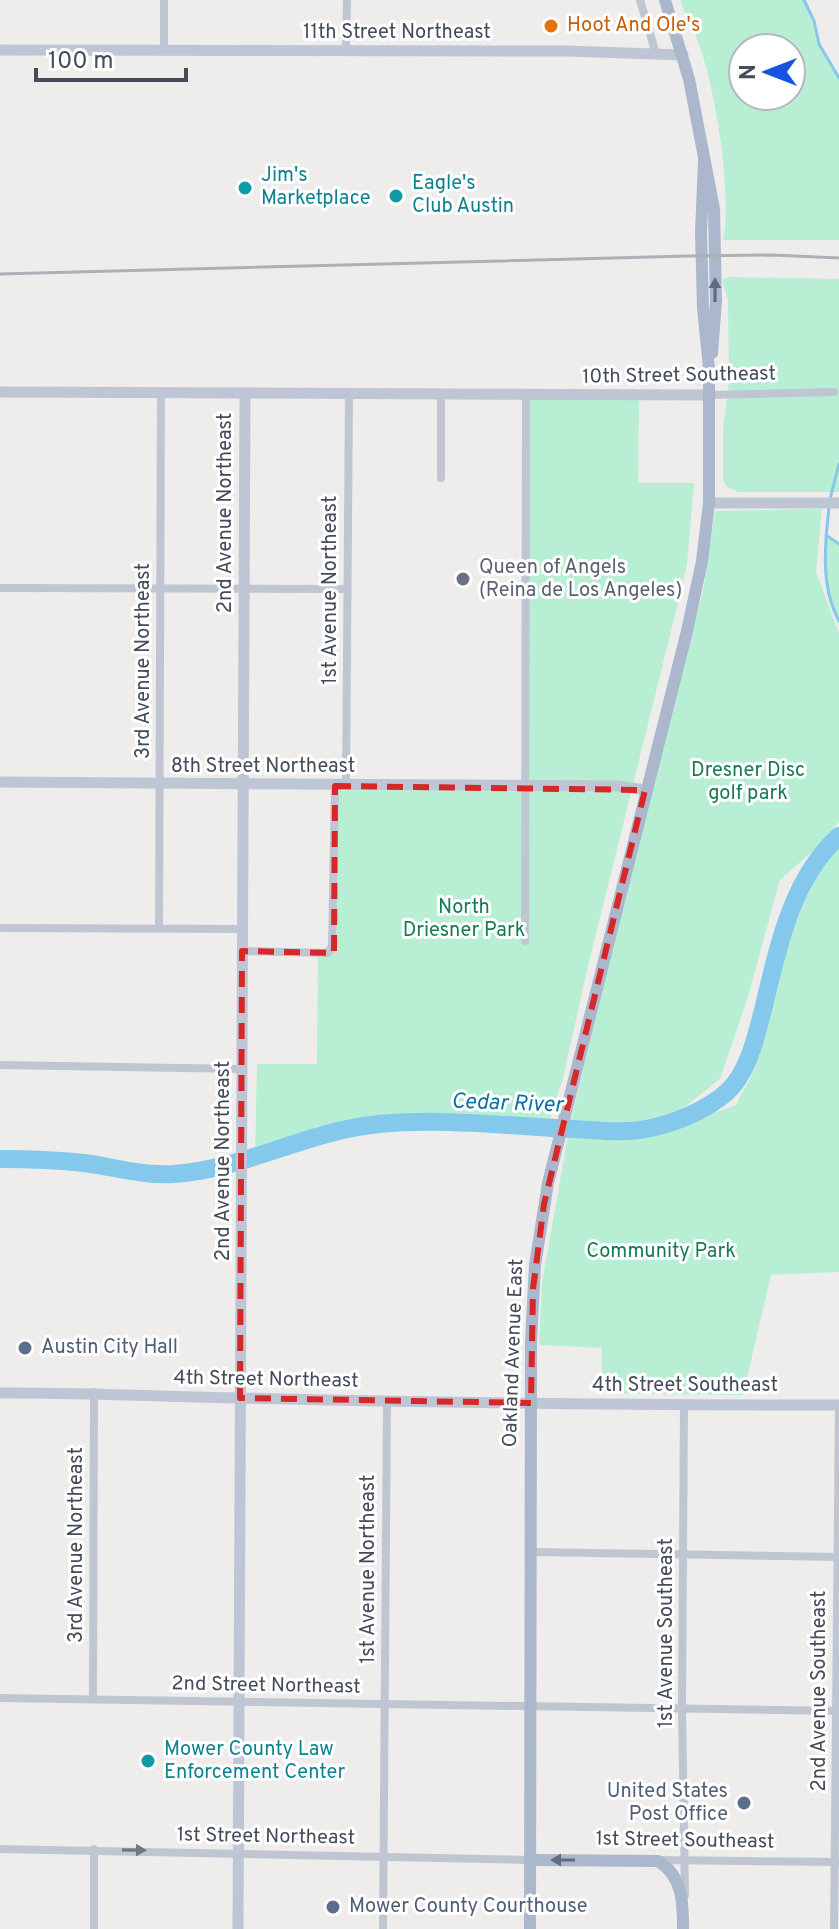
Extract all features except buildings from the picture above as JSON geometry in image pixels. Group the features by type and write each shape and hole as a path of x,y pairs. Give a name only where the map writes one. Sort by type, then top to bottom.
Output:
{"main road":[{"name":"Oakland Avenue East","path":"530,1929 531,1403 535,1265 553,1159 698,582 709,503 709,368 716,301 714,209 683,55 665,0"},
{"name":"1st Street Southeast","path":"531,1860 652,1860"},
{"path":"652,1860 664,1865 675,1876 681,1894 683,1929"}],"street":[{"path":"164,0 164,50"},
{"path":"346,51 347,0"},
{"path":"640,0 656,54"},
{"name":"11th Street Northeast","path":"0,50 506,51 683,55"},
{"name":"10th Street Southeast","path":"0,392 526,396 834,392"},
{"name":"2nd Avenue Northeast","path":"238,1929 245,393"},
{"name":"3rd Avenue Northeast","path":"159,928 161,394"},
{"name":"1st Avenue Northeast","path":"242,951 328,953 334,939 347,589 349,395"},
{"path":"441,396 441,478"},
{"path":"525,941 526,396"},
{"path":"709,503 839,503"},
{"path":"0,588 347,589"},
{"name":"8th Street Northeast","path":"0,782 243,786 618,786 645,790"},
{"path":"0,928 242,929"},
{"path":"0,1065 242,1069"},
{"name":"3rd Avenue Northeast","path":"93,1698 94,1392"},
{"name":"4th Street Northeast","path":"0,1393 94,1392 531,1403"},
{"name":"1st Avenue Northeast","path":"383,1929 387,1401"},
{"name":"4th Street Southeast","path":"531,1403 839,1405"},
{"name":"1st Avenue Southeast","path":"683,1909 684,1405"},
{"name":"2nd Avenue Southeast","path":"834,1929 839,1405"},
{"path":"531,1552 838,1557"},
{"name":"2nd Street Northeast","path":"0,1698 837,1711"},
{"name":"1st Street Northeast","path":"0,1849 531,1860"},
{"path":"94,1849 94,1929"},
{"name":"1st Street Southeast","path":"652,1860 837,1862"}],"highlighted area":[{"path":"335,786 645,790 544,1204 533,1289 531,1403 240,1398 242,951 334,953"}],"green space":[{"path":"680,0 804,0 807,4 819,45 839,78 839,240 723,240 726,194 720,136 709,78"},
{"path":"729,277 839,279 839,492 738,492 726,486 723,480 723,429 729,382 728,300 722,280"},
{"name":"North Driesner Park","path":"526,396 639,396 638,483 694,483 687,564 680,595 563,1078 547,1128 445,1123 369,1125 332,1130 255,1156 257,1064 317,1064 318,953 332,946 335,786 524,787"},
{"name":"Dresner Disc golf park","path":"822,509 816,572 839,634 839,822 815,849 780,880 747,1000 720,1079 681,1110 633,1124 570,1124 703,591 715,511"},
{"path":"826,535 839,544 839,621 828,590"},
{"name":"Community Park","path":"839,848 839,1272 771,1275 743,1395 602,1393 602,1348 539,1345 542,1283 568,1135 609,1140 641,1139 736,1105 763,1045 786,954 806,895"}],"waterway":[{"path":"804,0 814,21 819,44 839,78"},
{"path":"830,499 839,464"},
{"path":"829,507 826,579 839,621"},
{"path":"826,535 839,544"},
{"name":"Cedar River","path":"0,1159 74,1162 174,1174 226,1165 327,1134 379,1124 452,1122 622,1131 651,1128 681,1119 727,1092 746,1065 788,917 809,874 839,836"}],"railway":[{"path":"0,274 688,256 839,258"}],"place":[{"name":"Hoot And Ole's","path":"551,26"},
{"name":"Jim's Marketplace","path":"245,188"},
{"name":"Eagle's Club Austin","path":"396,196"},
{"name":"Queen of Angels (Reina de Los Angeles)","path":"463,579"},
{"name":"Austin City Hall","path":"25,1348"},
{"name":"Mower County Law Enforcement Center","path":"148,1761"},
{"name":"United States Post Office","path":"744,1803"},
{"name":"Mower County Courthouse","path":"333,1907"}]}
